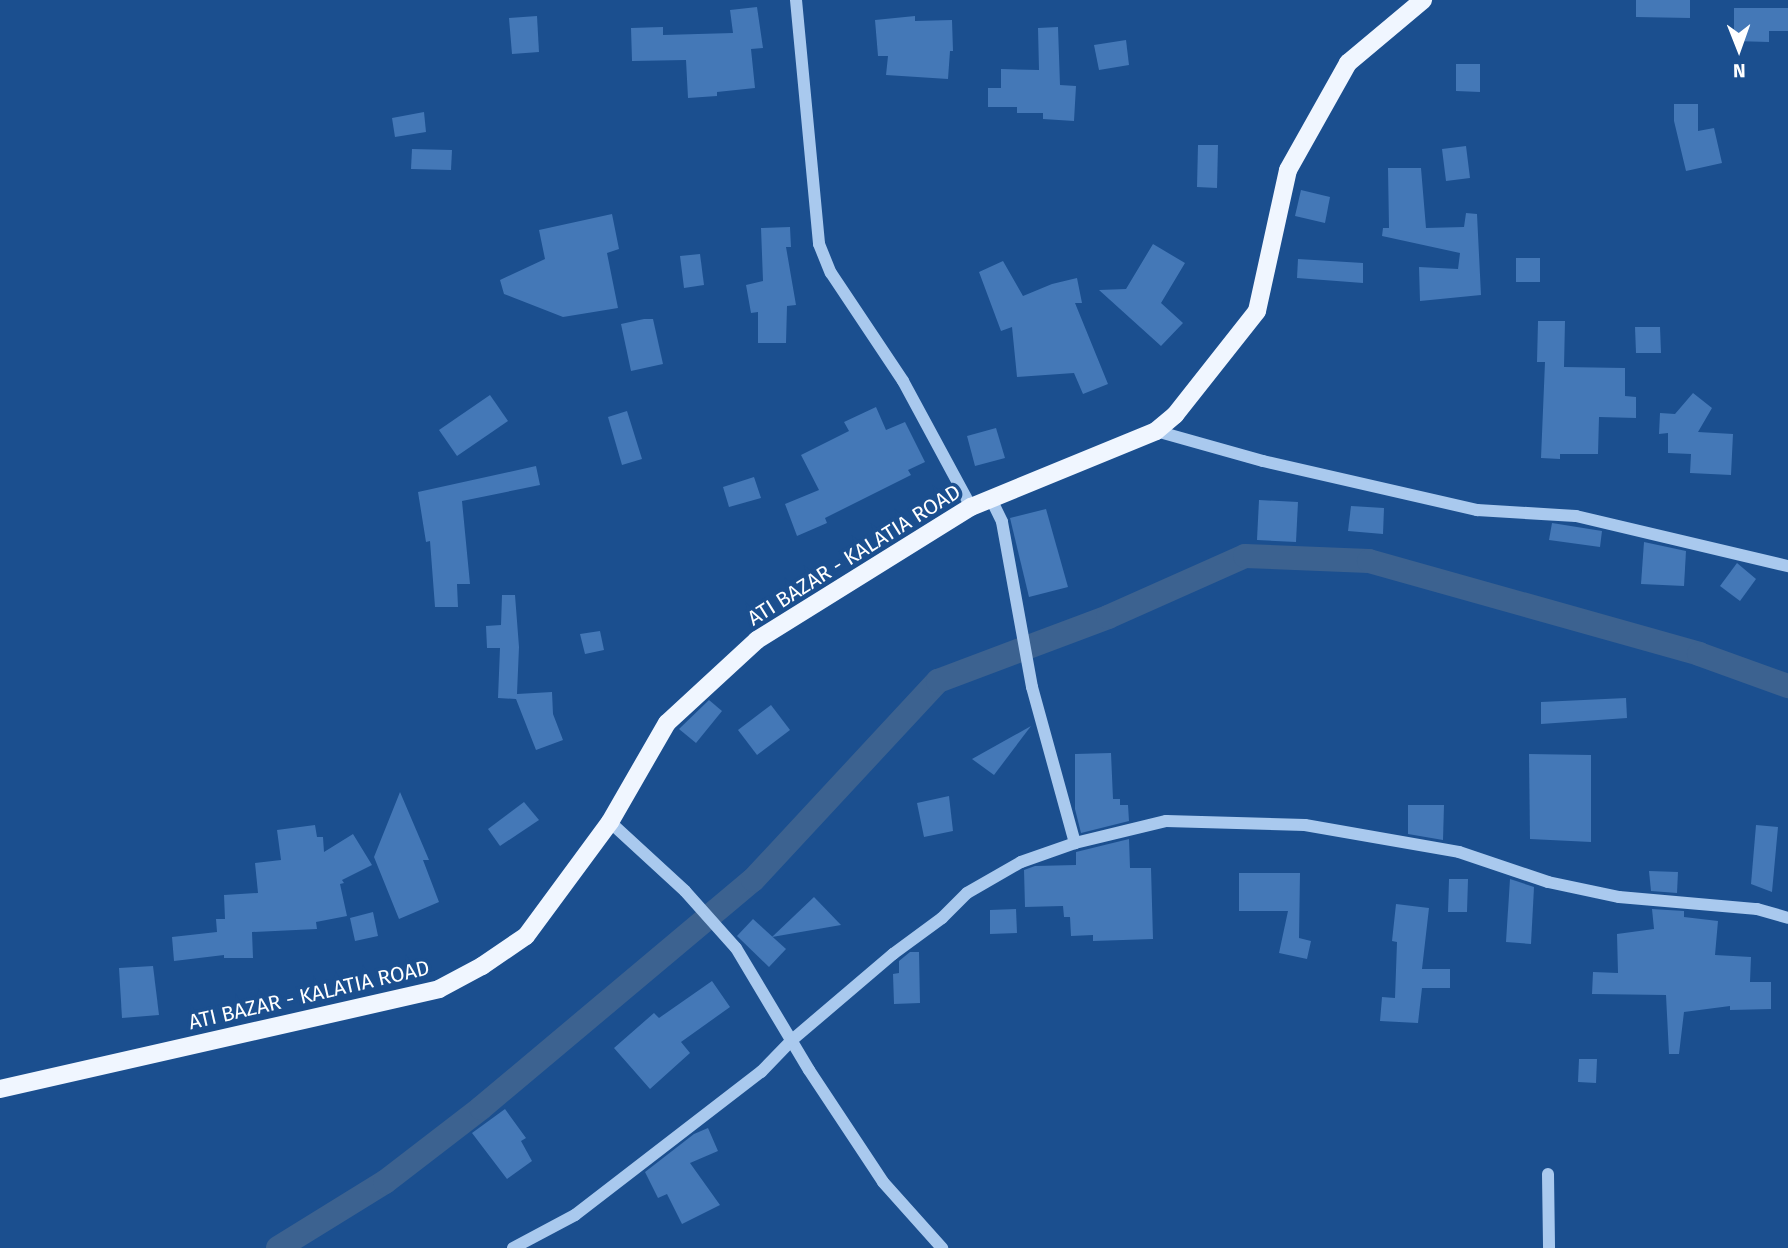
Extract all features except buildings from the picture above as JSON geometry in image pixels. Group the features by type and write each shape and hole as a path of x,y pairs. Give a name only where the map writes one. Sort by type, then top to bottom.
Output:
{"main road":[{"name":"ATI BAZAR - KALATIA ROAD","path":"0,1089 439,989 526,936 610,822 667,723 758,640 971,508 1156,431 1175,415 1258,311 1288,170 1348,62 1423,0"}],"street":[{"path":"796,0 819,244 831,273 903,381 971,508"},
{"path":"1156,431 1263,461 1477,510 1576,516 1788,566"},
{"path":"991,499 1002,522 1032,687 1075,843"},
{"path":"513,1248 575,1215 761,1072 792,1040 893,954 942,918 967,893 1021,862 1075,843 1166,821 1305,825 1459,852 1548,882 1619,897 1745,907 1788,918"},
{"path":"610,822 685,891 736,948 883,1182 942,1248"},
{"path":"1548,1174 1549,1248"}],"waterway":[{"path":"278,1248 385,1182 481,1108 753,880 938,681 1108,617 1245,556 1369,561 1699,654 1788,686"}]}
